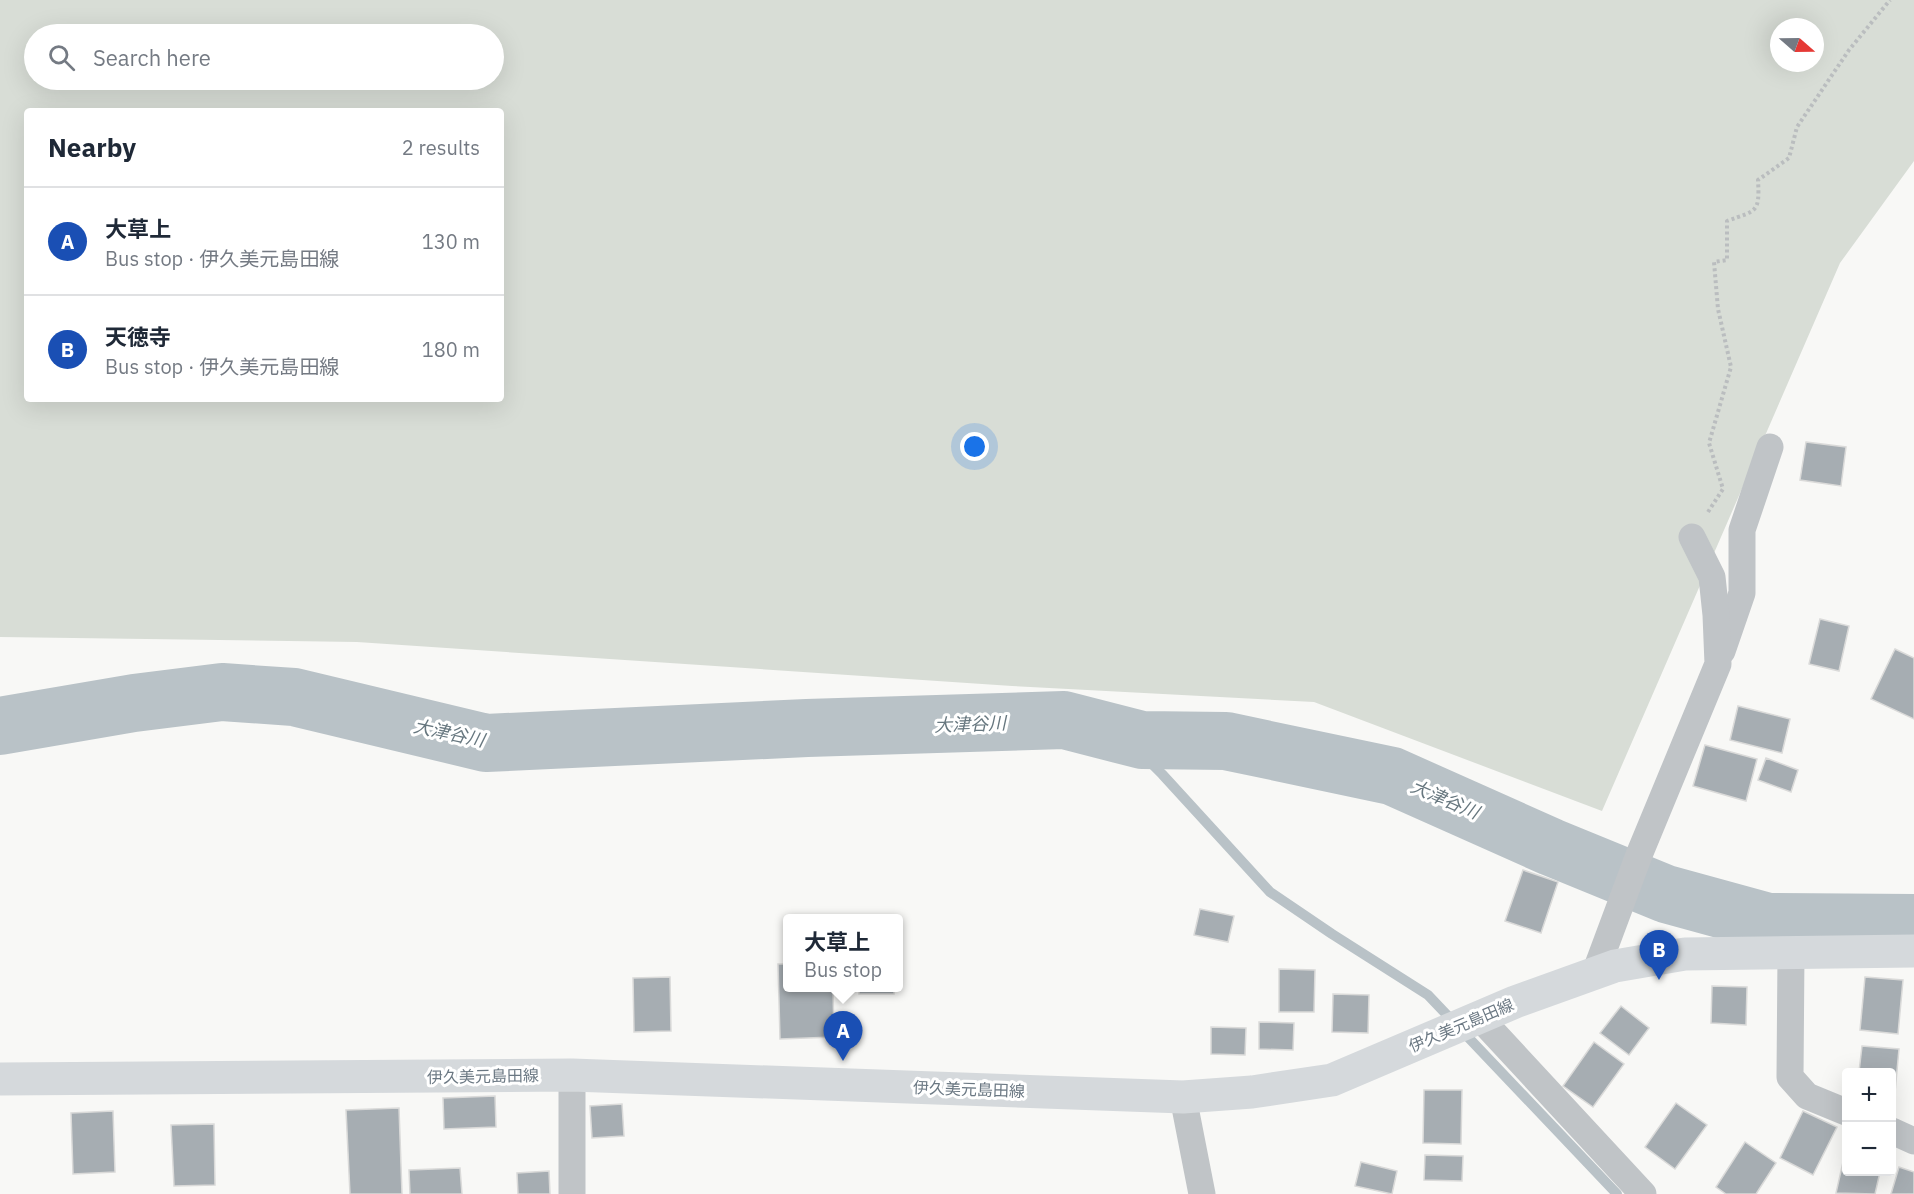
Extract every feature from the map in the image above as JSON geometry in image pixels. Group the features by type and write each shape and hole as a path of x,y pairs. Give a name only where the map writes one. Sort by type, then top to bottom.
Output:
{"main road":[{"name":"伊久美元島田線","path":"0,1079 572,1075 1183,1097 1252,1092 1332,1080 1479,1017 1615,966 1685,954 1914,951"}],"street":[{"path":"1595,973 1639,855 1718,664 1742,593 1742,530 1770,447"},
{"path":"1692,537 1712,578 1718,664"},
{"path":"1791,953 1790,1077 1807,1096 1842,1110"},
{"path":"1479,1017 1643,1194"},
{"path":"572,1075 572,1194"},
{"path":"1183,1097 1202,1194"},
{"path":"1896,1133 1914,1141"}],"path":[{"path":"1692,537 1723,489 1709,443 1731,367 1718,309 1714,262 1727,261 1726,221 1753,211 1760,202 1758,180 1789,158 1797,127 1849,50 1890,0"}],"shaded area":[{"path":"0,0 1914,0 1914,161 1840,263 1602,811 1314,702 1012,686 357,642 0,637"}],"building":[{"path":"1806,442 1846,447 1841,486 1800,480"},
{"path":"1820,619 1849,626 1839,671 1809,664"},
{"path":"1895,649 1914,658 1914,719 1871,699"},
{"path":"1738,706 1790,719 1782,753 1730,740"},
{"path":"1705,745 1757,759 1746,801 1693,786"},
{"path":"1766,758 1798,770 1791,792 1758,780"},
{"path":"1523,870 1558,882 1541,933 1505,921"},
{"path":"1200,909 1234,916 1228,942 1194,935"},
{"path":"778,964 783,964 783,992 833,992 834,1037 780,1039"},
{"path":"1279,969 1315,970 1314,1012 1279,1012"},
{"path":"670,977 671,1031 634,1032 633,978"},
{"path":"1865,977 1903,980 1898,1034 1860,1030"},
{"path":"1712,986 1747,987 1746,1025 1711,1023"},
{"path":"859,992 894,992 894,994 859,994"},
{"path":"1333,994 1369,995 1368,1033 1332,1032"},
{"path":"1621,1006 1649,1028 1629,1055 1600,1033"},
{"path":"1259,1022 1294,1023 1293,1050 1259,1049"},
{"path":"1211,1027 1246,1028 1245,1055 1211,1054"},
{"path":"1594,1042 1624,1064 1593,1107 1563,1086"},
{"path":"1862,1046 1899,1049 1896,1081 1896,1068 1859,1068"},
{"path":"1424,1090 1462,1090 1461,1144 1423,1143"},
{"path":"495,1096 496,1127 444,1129 443,1098"},
{"path":"1676,1103 1707,1125 1675,1169 1645,1147"},
{"path":"622,1104 624,1136 592,1138 590,1106"},
{"path":"399,1108 402,1194 350,1194 346,1110"},
{"path":"113,1111 115,1172 73,1174 71,1113"},
{"path":"1803,1111 1837,1127 1813,1175 1780,1158"},
{"path":"214,1124 215,1185 174,1186 171,1125"},
{"path":"1745,1142 1776,1163 1756,1194 1726,1194 1716,1187"},
{"path":"1425,1155 1463,1156 1462,1181 1424,1180"},
{"path":"1361,1162 1397,1171 1392,1194 1355,1186"},
{"path":"1842,1167 1842,1176 1879,1176 1875,1194 1836,1193"},
{"path":"1899,1167 1914,1172 1914,1194 1891,1194"},
{"path":"460,1168 462,1194 410,1194 409,1170"},
{"path":"549,1171 550,1194 518,1194 517,1173"}],"waterway":[{"name":"大津谷川","path":"0,726 134,703 222,692 294,697 486,743 807,728 1064,720 1142,740 1226,741 1392,776 1551,847 1666,894 1768,922 1914,923"},
{"path":"1123,735 1162,774 1270,892 1428,995 1617,1194"}],"place":[{"name":"天徳寺","path":"1659,980"},
{"name":"大草上","path":"843,1061"}]}
